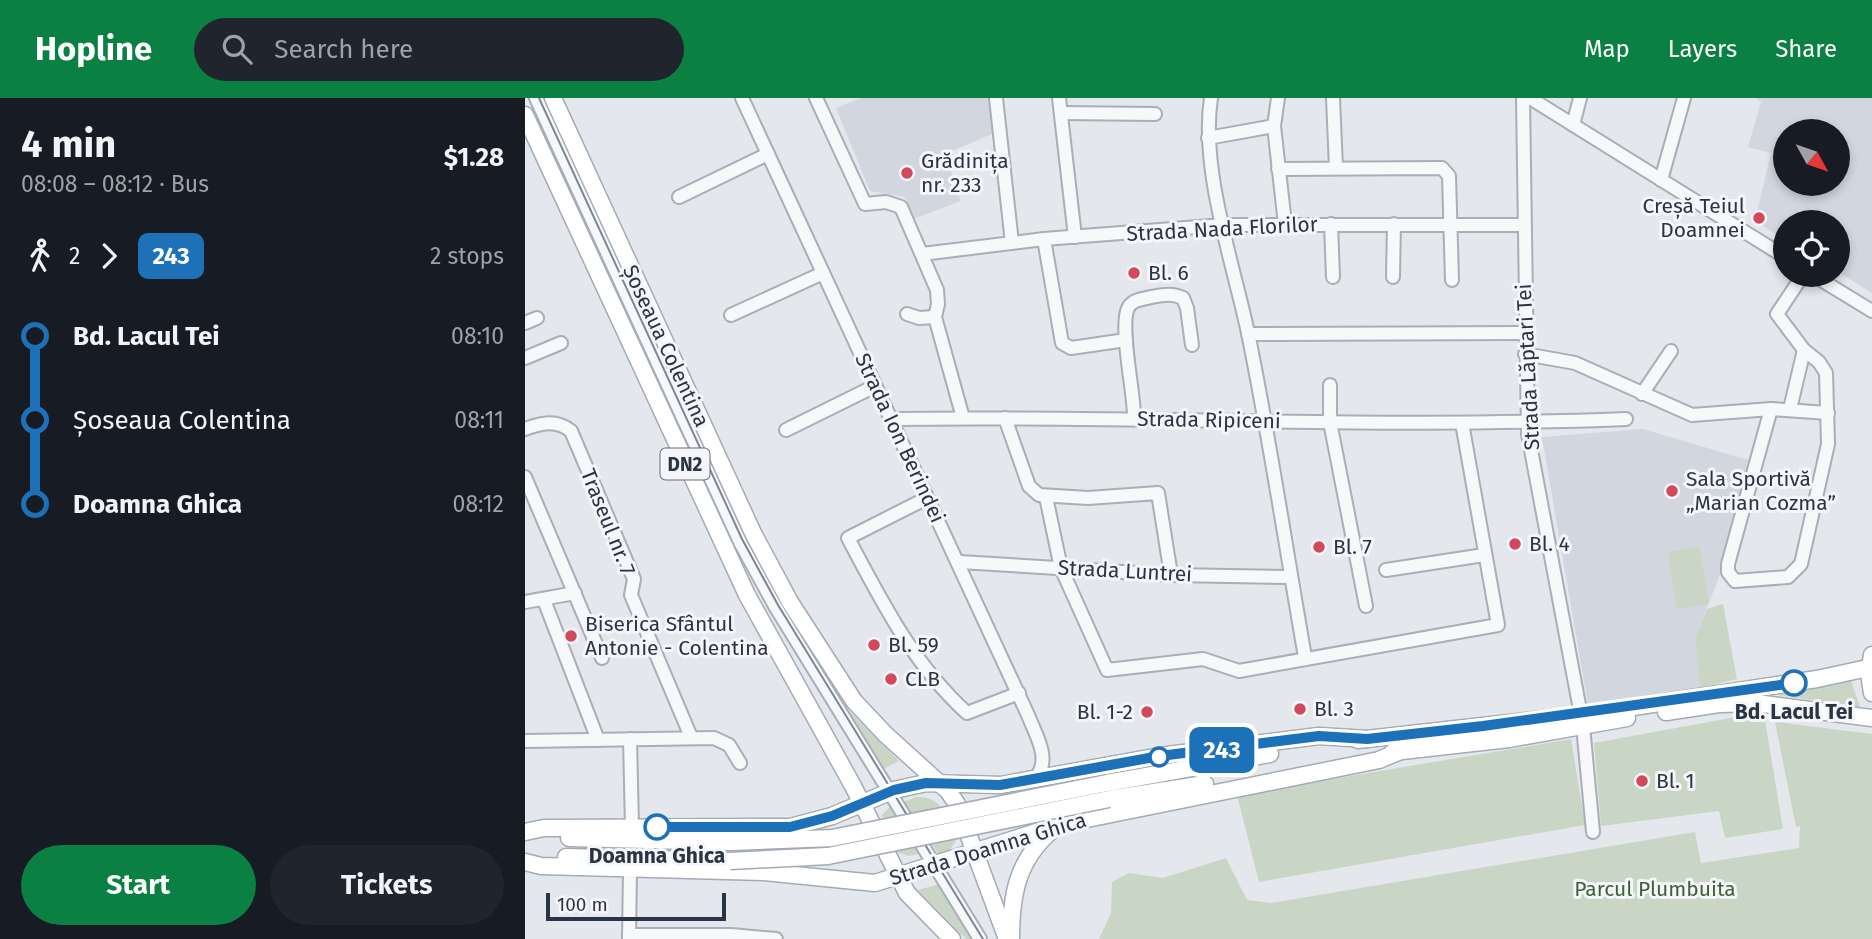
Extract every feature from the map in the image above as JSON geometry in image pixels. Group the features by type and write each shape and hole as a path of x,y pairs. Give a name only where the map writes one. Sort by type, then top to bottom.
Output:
{"main road":[{"name":"Șoseaua Colentina","path":"553,98 721,465 777,578 843,687 877,727 937,781 957,803 1009,939"},
{"name":"Șoseaua Colentina","path":"525,115 735,572 862,804 907,893 952,939"},
{"name":"Strada Doamna Ghica","path":"1108,791 1306,765 1582,721 1817,679 1871,663"},
{"path":"1871,663 1872,693"},
{"name":"Strada Doamna Ghica","path":"1108,791 1302,749 1367,739 1582,721 1731,703 1768,704 1872,718"},
{"name":"Strada Doamna Ghica","path":"525,834 544,828 790,827 832,816 891,792 937,781 995,786 1160,756 1319,736 1367,739"},
{"name":"Strada Doamna Ghica","path":"525,859 541,866 630,870 736,857 788,873 865,884 898,877 1062,824 1379,760 1403,750"},
{"path":"525,859 736,857 1108,791"},
{"path":"1009,939 1013,895 1022,865 1039,842 1062,824"},
{"path":"525,834 736,857"}],"street":[{"path":"536,98 699,455 775,606 980,939"},
{"name":"Strada Ion Berindei","path":"742,98 1019,693 1043,754 1043,768 1035,779"},
{"path":"816,98 865,204 886,202 901,207 937,290 935,317 964,418"},
{"path":"996,98 1012,243"},
{"path":"1059,98 1075,237"},
{"path":"1211,98 1208,138 1248,334 1305,657"},
{"path":"1278,98 1275,126 1285,224"},
{"path":"1333,98 1336,168"},
{"name":"Strada Lăptari Tei","path":"1523,98 1527,422 1582,721 1593,832"},
{"path":"1573,125 1580,98"},
{"path":"1661,180 1684,98"},
{"path":"1537,100 1773,250"},
{"path":"1061,113 1155,114"},
{"path":"1208,138 1275,126"},
{"path":"679,197 768,154"},
{"path":"1278,169 1441,168 1450,176 1452,280"},
{"path":"1331,224 1333,277"},
{"path":"1393,277 1394,224"},
{"name":"Strada Nada Florilor","path":"922,254 1044,239 1224,225 1523,225"},
{"path":"1044,239 1062,343 1071,348 1126,340"},
{"path":"731,315 823,274"},
{"path":"1771,409 1728,564 1728,572 1735,581 1788,578 1799,569 1828,444 1826,373 1804,350 1777,314 1795,287"},
{"path":"1831,287 1872,312"},
{"path":"1134,418 1134,391 1125,315 1130,305 1139,300 1175,294 1183,298 1188,308 1192,345"},
{"path":"907,314 919,318 935,317"},
{"path":"1248,334 1525,333"},
{"path":"525,358 561,342"},
{"path":"1790,409 1804,350"},
{"path":"1642,394 1671,351"},
{"path":"1525,354 1556,353 1692,415 1771,409 1828,413"},
{"path":"1330,385 1330,422 1366,606"},
{"path":"786,430 876,386"},
{"path":"1005,418 1029,486 1036,494 1046,498 1158,493 1171,575"},
{"name":"Strada Ripiceni","path":"891,419 1134,418 1462,423 1626,419"},
{"name":"Traseul nr. 7","path":"525,429 545,422 565,426 571,431 634,579 631,595 691,737"},
{"path":"1046,498 1061,568 1107,670 1203,659 1239,671 1305,657 1374,648 1498,625 1462,423"},
{"path":"699,455 721,465"},
{"path":"525,477 602,658"},
{"path":"927,498 848,538 902,639 944,693 967,713 1019,693"},
{"path":"1386,570 1484,555"},
{"name":"Strada Luntrei","path":"960,562 1171,575 1291,577"},
{"path":"525,602 575,593"},
{"path":"544,600 598,740"},
{"path":"525,741 691,737 722,740 740,763"},
{"path":"630,739 632,827"},
{"path":"1073,772 1081,820"},
{"path":"736,857 743,829"},
{"path":"630,870 629,937 776,939"}],"shaded area":[{"name":"Grădinița nr. 233","path":"861,98 990,98 994,133 945,154 961,201 913,219 905,197 870,191 836,108"},
{"path":"1756,98 1872,98 1872,293 1850,279 1850,210 1773,210 1773,232 1755,221 1771,153 1748,147 1761,102"},
{"path":"1643,429 1748,460 1725,562 1695,638 1700,688 1589,710 1542,437"}],"green space":[{"path":"1699,546 1709,604 1677,609 1668,552"},
{"path":"1723,604 1737,679 1700,688 1695,638 1707,609"},
{"path":"1851,681 1860,707 1778,695 1779,694"},
{"path":"848,710 899,761 883,769"},
{"path":"1736,717 1765,720 1783,829 1725,838 1719,811 1601,826 1594,743"},
{"name":"Parcul Plumbuita","path":"1775,722 1872,734 1872,939 1099,939 1111,913 1112,882 1129,873 1163,878 1226,858 1247,900 1271,903 1695,832 1701,863 1799,848 1800,826 1796,827"},
{"path":"1571,739 1585,825 1259,882 1237,795"},
{"path":"916,797 933,800 951,823 957,839 949,851 939,855 904,802"},
{"path":"891,806 921,853 909,856 896,852 882,815"},
{"path":"940,884 972,939 966,939 918,890"}],"tram line":[{"path":"539,98 742,539 778,605 983,939"}],"bus line":[{"name":"243","path":"657,827 790,827 832,816 894,790 937,781 995,786 1013,784 1160,756 1319,736 1367,739 1581,715 1699,695 1794,683"}],"place":[{"name":"Grădinița nr. 233","path":"907,173"},
{"name":"Creșă Teiul Doamnei","path":"1759,218"},
{"name":"Bl. 6","path":"1134,273"},
{"name":"Sala Sportivă „Marian Cozma”","path":"1672,491"},
{"name":"Bl. 4","path":"1515,544"},
{"name":"Bl. 7","path":"1319,547"},
{"name":"Biserica Sfântul Antonie - Colentina","path":"571,636"},
{"name":"Bl. 59","path":"874,645"},
{"name":"CLB","path":"891,679"},
{"name":"Bd. Lacul Tei","path":"1794,683"},
{"name":"Bl. 3","path":"1300,709"},
{"name":"Bl. 1-2","path":"1147,712"},
{"name":"Bl. 1","path":"1642,781"},
{"name":"Doamna Ghica","path":"657,827"}]}
